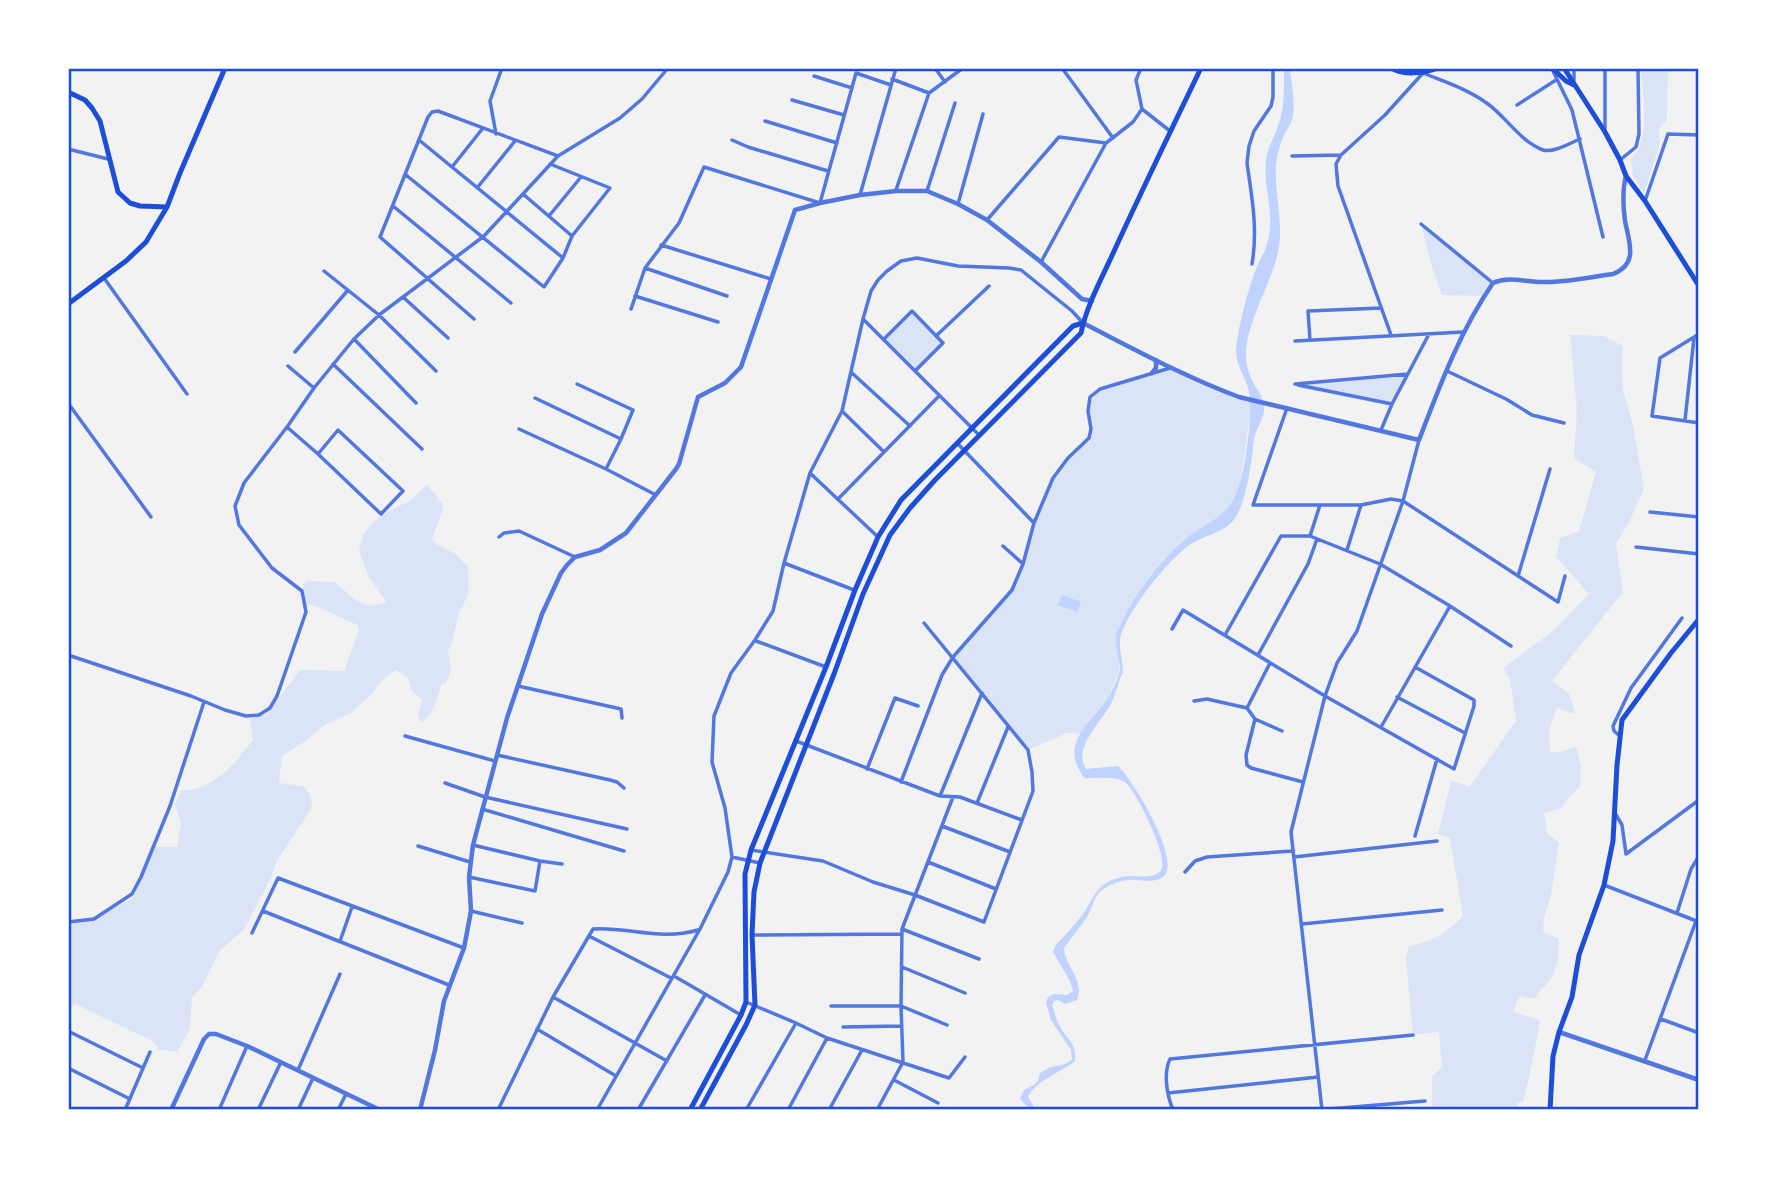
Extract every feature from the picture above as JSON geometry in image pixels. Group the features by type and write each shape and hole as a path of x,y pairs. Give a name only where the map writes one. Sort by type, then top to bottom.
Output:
{"main road":[{"path":"68,304 126,261 146,242 167,207 225,68"},
{"path":"700,1110 755,1005 752,935 754,892 763,853 863,594 890,536 910,508 1081,333 1092,301 1133,210 1201,68"},
{"path":"1391,68 1408,74 1437,68"},
{"path":"1564,68 1605,132 1626,176 1699,286"},
{"path":"1552,69 1574,85"},
{"path":"68,92 85,100 100,121 118,192 130,203 167,207"},
{"path":"690,1110 746,1002 745,874 751,850 878,537 901,500 1073,326 1083,323"},
{"path":"1550,1110 1553,1056 1572,997 1578,955 1604,885 1613,841 1622,720 1699,619"}],"street":[{"path":"496,134 490,102 502,68"},
{"path":"68,655 246,716 259,715 270,708 277,696 306,612 302,591 272,568 239,525 235,506 244,483 354,339 379,315 484,236 558,156 620,118 642,99 668,68"},
{"path":"860,195 896,68"},
{"path":"935,68 945,82"},
{"path":"896,191 929,93 963,68"},
{"path":"1062,68 1113,138"},
{"path":"1141,68 1136,80 1142,109 1170,131"},
{"path":"1252,264 1256,244 1255,222 1247,163 1251,138 1271,106 1273,68"},
{"path":"1574,68 1574,85"},
{"path":"1605,68 1605,132"},
{"path":"1620,160 1636,147 1639,134 1638,68"},
{"path":"1552,69 1572,110 1604,237"},
{"path":"1391,335 1338,186 1336,164 1341,155 1385,115 1423,73 1480,98 1524,137 1542,149 1552,150 1580,139"},
{"path":"820,203 856,74 929,93"},
{"path":"814,76 852,88"},
{"path":"1517,105 1557,80"},
{"path":"792,100 844,115"},
{"path":"926,191 955,103"},
{"path":"1041,262 1107,143 1133,122 1142,109"},
{"path":"474,319 380,237 428,117 432,112 438,111 558,156"},
{"path":"958,204 983,114"},
{"path":"765,121 836,143"},
{"path":"452,167 483,128"},
{"path":"1645,201 1668,134 1699,135"},
{"path":"988,220 1059,137 1107,143"},
{"path":"419,140 563,258"},
{"path":"732,140 828,170"},
{"path":"477,188 516,141"},
{"path":"68,149 110,160"},
{"path":"1292,156 1341,155"},
{"path":"406,175 544,287 563,258 572,236 610,188 550,164"},
{"path":"631,309 645,268 679,223 704,167 820,203"},
{"path":"1425,1101 1320,1110 1292,832 1325,695 1337,663 1356,631 1403,501 1419,440 1445,370 1463,332 1493,283 1501,279 1556,281 1608,274 1624,268 1631,252 1623,190 1626,176"},
{"path":"549,216 581,177"},
{"path":"420,1110 444,1001 464,948 471,911 469,877 473,845 517,686 542,614 561,573 575,557 600,550 626,533 657,495 679,464 698,397 725,383 741,367 794,210 860,195 926,191 988,220 1082,299 1092,301"},
{"path":"523,194 572,236"},
{"path":"393,206 511,303"},
{"path":"1421,224 1493,283"},
{"path":"662,245 771,279"},
{"path":"597,1110 700,929 728,872 732,857 724,808 712,762 715,716 731,673 773,611 810,473 842,411 871,291 887,271 901,261 917,258 958,266 1021,270 1083,323 1213,387 1239,397 1419,440"},
{"path":"645,268 727,296"},
{"path":"324,271 379,315 436,371"},
{"path":"104,278 187,394"},
{"path":"936,336 989,286"},
{"path":"295,352 348,290"},
{"path":"635,296 719,322"},
{"path":"402,298 449,338"},
{"path":"1310,340 1308,311 1381,308"},
{"path":"884,339 912,311 943,343 915,371"},
{"path":"863,318 979,435"},
{"path":"1295,341 1463,332"},
{"path":"1381,430 1429,334"},
{"path":"1699,334 1660,358 1652,416 1699,423"},
{"path":"1685,421 1694,338"},
{"path":"354,339 416,403"},
{"path":"1152,373 1156,368 1156,360"},
{"path":"333,364 422,449"},
{"path":"288,366 314,388"},
{"path":"901,782 942,675 953,657 1012,590 1049,486 1057,471 1089,438 1091,429 1088,406 1092,394 1100,389 1170,368"},
{"path":"1445,370 1506,399 1532,415 1564,423"},
{"path":"852,372 909,426"},
{"path":"1392,404 1295,384 1408,374"},
{"path":"577,384 634,410 606,469"},
{"path":"838,499 940,396"},
{"path":"535,398 621,439"},
{"path":"68,403 151,517"},
{"path":"1287,408 1253,505 1361,505 1391,499 1403,501 1558,603 1565,576"},
{"path":"842,411 884,452"},
{"path":"287,427 381,514 403,491 338,430 318,454"},
{"path":"519,429 657,495"},
{"path":"957,444 1034,523"},
{"path":"1518,576 1550,469"},
{"path":"810,473 878,537"},
{"path":"1310,536 1322,505"},
{"path":"1347,551 1361,505"},
{"path":"1650,512 1699,517"},
{"path":"499,537 504,533 519,531 575,557"},
{"path":"1225,635 1281,536 1310,536 1380,564 1511,646"},
{"path":"1258,655 1308,565 1317,538"},
{"path":"1003,546 1023,564"},
{"path":"1636,547 1699,554"},
{"path":"784,563 855,590"},
{"path":"1381,727 1450,606"},
{"path":"1172,629 1184,610 1454,769 1474,699 1415,667"},
{"path":"1620,736 1613,726 1631,688 1682,618"},
{"path":"751,850 823,861 984,922 1032,791 1028,750 924,623"},
{"path":"755,640 826,667"},
{"path":"1247,708 1270,663"},
{"path":"517,686 621,709 622,718"},
{"path":"940,796 982,693"},
{"path":"1397,697 1465,733"},
{"path":"867,769 895,698 918,706"},
{"path":"1194,701 1207,699 1247,708 1255,719 1282,731"},
{"path":"68,922 94,919 132,894 170,806 204,702"},
{"path":"1255,719 1246,755 1247,765 1303,782"},
{"path":"977,803 1009,726"},
{"path":"405,736 496,758 610,780 624,788"},
{"path":"796,741 940,796 960,797 1022,820"},
{"path":"1415,836 1437,759"},
{"path":"445,783 485,797 627,829"},
{"path":"877,1110 903,1062 902,931 953,797"},
{"path":"1614,812 1622,825 1626,854 1699,800"},
{"path":"482,809 624,851"},
{"path":"942,826 1010,852"},
{"path":"1294,857 1437,842"},
{"path":"473,845 562,864"},
{"path":"418,846 470,862"},
{"path":"1185,872 1195,861 1207,857 1293,851"},
{"path":"1677,913 1691,869 1699,856"},
{"path":"732,857 760,863"},
{"path":"469,877 536,891 540,861"},
{"path":"928,862 996,889"},
{"path":"252,933 278,878 464,948"},
{"path":"1604,885 1697,921 1645,1060"},
{"path":"340,941 353,906"},
{"path":"1302,923 1442,910"},
{"path":"263,911 449,985"},
{"path":"471,911 522,923"},
{"path":"500,1109 552,997 593,929 666,935 700,929"},
{"path":"752,935 902,931 979,959"},
{"path":"589,936 673,977 741,1015"},
{"path":"902,967 965,993"},
{"path":"298,1070 340,974"},
{"path":"638,1110 705,995"},
{"path":"552,997 667,1061"},
{"path":"746,1002 827,1038 949,1078 965,1057"},
{"path":"831,1006 901,1006 947,1025"},
{"path":"1661,1019 1699,1033"},
{"path":"746,1110 796,1023"},
{"path":"844,1027 901,1026"},
{"path":"537,1030 616,1076"},
{"path":"68,1031 143,1068"},
{"path":"1559,1032 1699,1080"},
{"path":"172,1110 204,1039 209,1034 216,1034 247,1046 380,1110"},
{"path":"1173,1110 1166,1069 1170,1059 1413,1035"},
{"path":"788,1110 827,1038"},
{"path":"219,1110 247,1046"},
{"path":"829,1110 862,1050"},
{"path":"125,1110 150,1052"},
{"path":"258,1110 281,1062"},
{"path":"68,1068 130,1099"},
{"path":"298,1110 313,1077"},
{"path":"1168,1093 1318,1077"},
{"path":"894,1080 937,1103"},
{"path":"338,1110 346,1094"}],"shaded area":[{"path":"1641,68 1668,68 1667,120 1659,129 1660,144 1644,193 1633,176 1631,159 1638,151 1644,129"},
{"path":"1421,224 1493,283 1484,296 1442,295"},
{"path":"912,311 943,343 915,371 884,339"},
{"path":"1570,335 1603,336 1623,346 1623,389 1634,430 1644,489 1616,544 1623,592 1552,681 1569,693 1575,714 1557,708 1549,729 1550,752 1561,752 1576,746 1581,766 1580,787 1562,808 1544,813 1547,833 1559,843 1543,932 1559,939 1559,955 1553,975 1535,999 1519,996 1513,1012 1540,1020 1523,1102 1517,1103 1517,1110 1432,1110 1432,1076 1442,1067 1439,1032 1413,1035 1406,958 1409,946 1438,936 1463,916 1450,838 1438,834 1451,781 1470,786 1516,721 1510,680 1503,668 1553,631 1589,594 1556,557 1560,538 1579,531 1596,472 1574,459 1577,410"},
{"path":"1170,368 1250,400 1240,484 1230,505 1170,556 1137,595 1119,627 1119,672 1108,697 1082,734 1067,733 1028,750 953,657 1012,590 1023,564 1034,523 1053,478 1090,435 1088,406 1094,392"},
{"path":"1408,374 1392,404 1295,384"},
{"path":"427,485 443,504 432,539 457,555 468,567 469,593 458,615 448,651 451,671 446,683 441,685 432,711 421,723 418,714 422,700 412,691 408,678 396,670 383,679 371,695 351,713 323,726 282,756 279,783 303,786 311,796 312,807 277,861 245,928 219,952 202,987 192,997 190,1029 177,1052 158,1049 154,1042 76,1004 68,1009 68,922 94,919 132,899 154,847 177,847 181,824 175,805 181,790 203,786 231,766 253,740 250,719 267,714 300,670 344,671 359,630 357,625 316,606 305,604 303,584 307,581 335,582 354,599 368,606 387,603 369,577 359,551 364,533 378,518 408,502"}],"water":[{"path":"1284,68 1289,68 1294,110 1292,121 1280,146 1276,165 1279,248 1250,328 1246,351 1249,373 1262,397 1264,409 1254,437 1245,495 1232,522 1191,544 1171,561 1129,617 1120,640 1123,672 1111,704 1090,735 1083,752 1086,769 1118,766 1125,774 1144,802 1161,837 1168,867 1161,878 1151,881 1124,881 1102,890 1087,917 1064,948 1077,979 1079,993 1077,1000 1065,1004 1058,1000 1052,1005 1058,1023 1073,1045 1075,1061 1042,1081 1032,1091 1028,1097 1036,1110 1031,1110 1020,1099 1024,1090 1038,1081 1040,1073 1072,1059 1071,1050 1051,1020 1046,1003 1048,997 1054,994 1067,995 1073,991 1053,952 1055,946 1105,884 1123,877 1151,876 1161,870 1161,853 1157,840 1131,789 1126,783 1116,779 1084,778 1076,762 1075,750 1081,733 1109,696 1118,677 1120,666 1116,635 1131,605 1173,551 1226,510 1240,483 1247,450 1250,403 1248,387 1236,352 1246,299 1266,248 1270,230 1266,161 1282,112"},
{"path":"1062,595 1081,602 1077,612 1058,605"}]}
